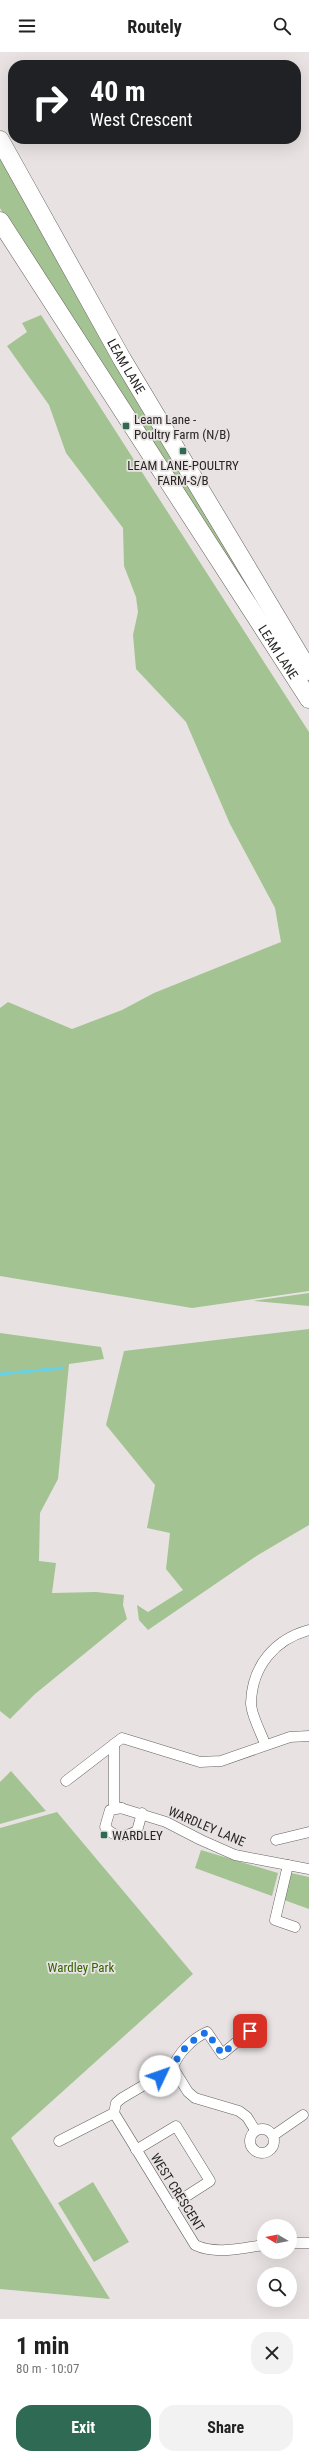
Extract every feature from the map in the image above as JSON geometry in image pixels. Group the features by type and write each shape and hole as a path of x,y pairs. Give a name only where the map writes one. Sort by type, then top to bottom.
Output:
{"highway":[{"name":"LEAM LANE","path":"0,140 122,359 309,671"},
{"name":"LEAM LANE","path":"0,221 309,699"}],"street":[{"path":"265,1744 251,1704 257,1674 272,1648 293,1634 309,1630"},
{"path":"66,1781 122,1738 200,1762 221,1761 265,1744 290,1737 309,1736"},
{"path":"114,1744 114,1806 122,1808"},
{"path":"122,1808 110,1810 106,1818 105,1827 113,1835 124,1837 137,1830 142,1814"},
{"name":"WARDLEY LANE","path":"122,1808 166,1822 200,1840 235,1855 309,1869"},
{"path":"276,1840 309,1832"},
{"path":"288,1865 275,1920 295,1927"},
{"path":"250,2031 222,2054 207,2032 196,2037 174,2062 173,2068 188,2092 196,2098 239,2111 248,2117 255,2130"},
{"path":"59,2140 114,2114 116,2103 122,2098 173,2068"},
{"name":"WEST CRESCENT","path":"114,2114 195,2245 204,2249 218,2250 257,2246"},
{"path":"255,2130 250,2142 252,2148 259,2153 268,2152 272,2148 274,2135 303,2115"},
{"path":"136,2150 176,2126 180,2132 210,2182 171,2206"},
{"path":"255,2130 266,2129 274,2135"},
{"path":"297,2243 309,2243"}],"green space":[{"path":"0,152 288,649 20,243 0,208"},
{"path":"41,315 309,732 309,1291 192,1308 0,1276 0,1008 8,1002 72,1029 122,1010 154,993 281,942 275,908 230,824 186,722 136,669 133,635 138,612 136,597 124,566 123,528 66,453 49,405 7,346 27,332 22,323"},
{"path":"309,1293 309,1306 253,1301"},
{"path":"309,1329 309,1525 258,1555 148,1630 139,1620 137,1605 148,1612 183,1590 166,1569 170,1533 147,1528 155,1485 106,1425 124,1351"},
{"path":"0,1333 101,1347 104,1359 69,1364 58,1479 40,1513 39,1561 56,1563 52,1593 96,1592 124,1595 123,1605 127,1619 35,1694 10,1719 0,1711"},
{"path":"11,1771 46,1811 0,1824 0,1782"},
{"name":"Wardley Park","path":"57,1812 193,1974 11,2138 110,2299 0,2289 0,1828"},
{"path":"201,1850 278,1873 272,1896 195,1868"},
{"path":"291,1873 309,1877 309,1909 284,1900"},
{"path":"93,2182 129,2242 94,2262 58,2203"}],"waterway":[{"path":"0,1374 62,1368"}],"place":[{"name":"Leam Lane - Poultry Farm (N/B)","path":"126,426"},
{"name":"LEAM LANE-POULTRY FARM-S/B","path":"183,451"},
{"name":"WARDLEY","path":"104,1835"}],"route":[{"path":"160,2076 173,2068 174,2062 196,2037 207,2032 222,2054 250,2031"}]}
